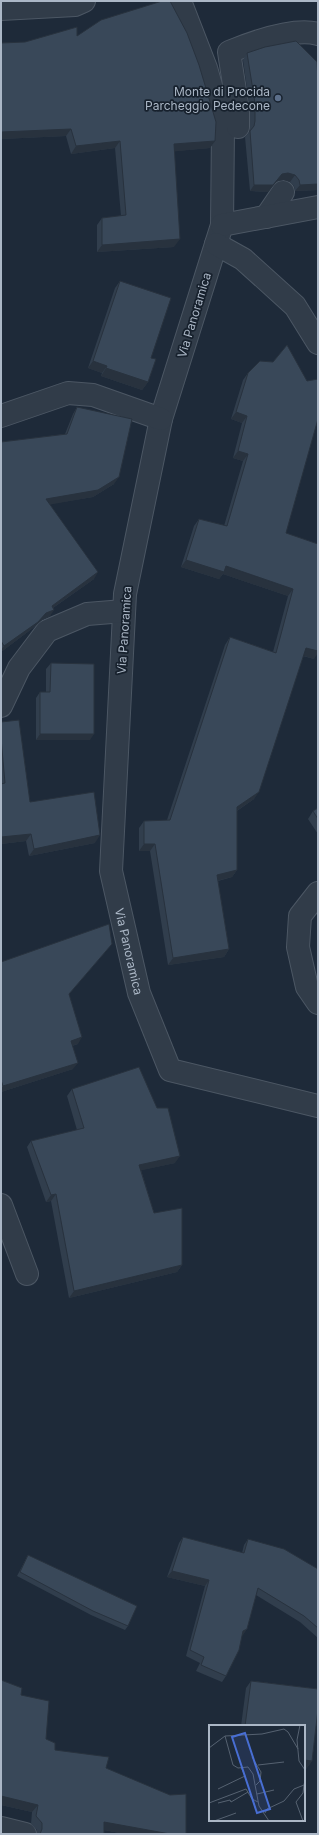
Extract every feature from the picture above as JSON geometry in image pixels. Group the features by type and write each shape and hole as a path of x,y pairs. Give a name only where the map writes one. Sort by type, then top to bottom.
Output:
{"street":[{"path":"1,9 75,5 84,1"},
{"name":"Via Panoramica","path":"180,1 206,68 235,127 219,234 161,420 125,594 111,871 142,1000 170,1070 318,1106"},
{"path":"235,127 238,110 229,52 264,39 310,31 318,34"},
{"path":"266,217 283,192"},
{"path":"318,207 266,217 219,234 243,259 295,306 318,343"},
{"path":"1,416 68,394 93,395 161,420"},
{"path":"3,702 19,668 47,631 87,614 113,592 130,568"},
{"path":"87,614 124,611"},
{"path":"1,675 3,702"},
{"path":"318,893 300,916 298,947 306,986 318,1003"},
{"path":"1,1205 27,1274"}],"building":[{"path":"162,1 170,1 187,33 199,65 216,122 215,141 174,144 180,239 102,245 102,218 126,215 120,141 76,146 71,129 1,132 1,43 25,42 77,27 77,36 101,20"},
{"name":"Monte di Procida Parcheggio Pedecone","path":"296,41 317,62 318,184 300,185 299,180 295,175 288,173 282,174 273,185 254,185 250,131 254,126 255,121 255,103 247,53 265,47"},
{"path":"120,281 171,298 151,358 156,359 148,382 106,368 107,366 93,361"},
{"path":"287,345 307,381 318,379 318,419 286,533 318,544 318,651 306,648 259,792 237,807 237,870 217,875 229,949 173,958 155,844 144,844 144,821 170,820 230,637 276,653 293,589 226,566 224,572 186,560 199,519 227,526 248,454 238,451 247,416 236,412 248,373 260,361 273,362"},
{"path":"77,407 132,419 119,477 98,490 46,499 98,572 52,606 54,610 46,613 38,622 4,646 1,641 1,442 67,434"},
{"path":"51,663 94,664 94,734 40,734 40,692 50,692"},
{"path":"19,720 30,802 94,792 100,835 34,849 31,834 1,837 1,784 5,783 1,722"},
{"path":"318,808 318,819 313,811"},
{"path":"109,924 112,944 69,994 82,1037 71,1041 78,1063 3,1086 1,1080 1,962"},
{"path":"139,1067 157,1108 168,1108 180,1156 139,1165 154,1213 182,1208 182,1265 74,1291 56,1194 51,1195 31,1141 84,1128 72,1089"},
{"path":"183,1537 244,1553 248,1539 284,1549 318,1569 318,1628 304,1616 258,1588 247,1629 243,1631 239,1650 226,1676 201,1665 204,1657 190,1650 209,1580 172,1571"},
{"path":"28,1555 137,1606 128,1626 93,1611 20,1572"},
{"path":"1,1680 22,1688 21,1695 49,1701 46,1739 55,1743 55,1750 109,1757 106,1768 170,1795 186,1794 186,1834 170,1834 104,1822 104,1834 40,1834 42,1823 36,1816 38,1805 1,1796"},
{"path":"251,1681 318,1689 318,1709 312,1761 305,1760 305,1725 245,1725"}],"place":[{"name":"Monte di Procida Parcheggio Pedecone","path":"278,98"}]}
